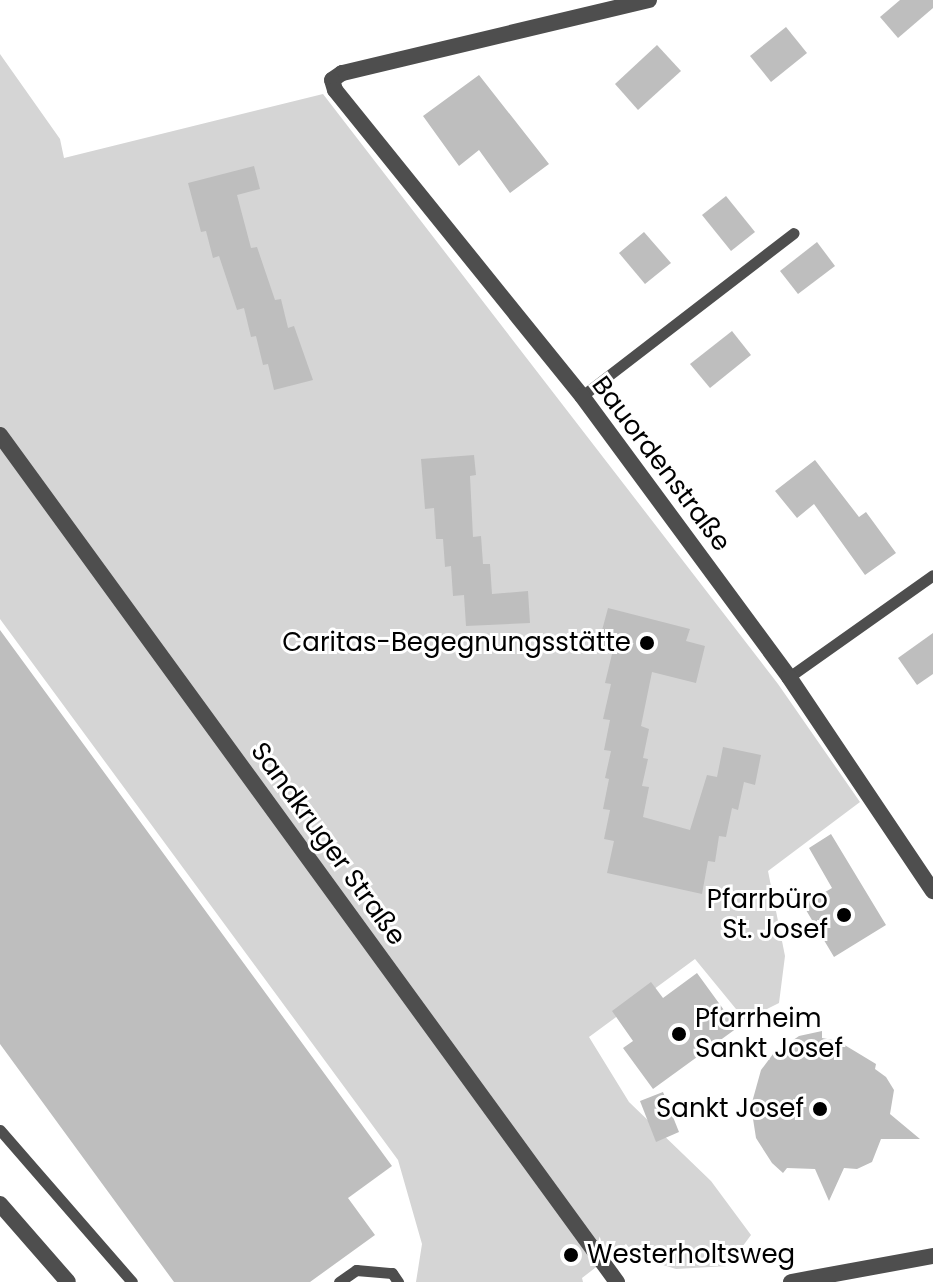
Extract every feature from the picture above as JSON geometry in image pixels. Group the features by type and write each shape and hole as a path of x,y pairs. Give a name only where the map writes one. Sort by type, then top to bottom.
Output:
{"street":[{"name":"Bauordenstraße","path":"649,0 342,73 332,80 335,90 582,396 789,677 933,891"},
{"name":"Sandkruger Straße","path":"0,435 617,1282"},
{"path":"0,1204 68,1282"},
{"path":"791,1282 933,1256"}],"lane":[{"path":"582,396 794,233"},
{"path":"789,677 933,575"},
{"path":"0,1130 132,1282"},
{"path":"339,1282 356,1270 392,1273 398,1282"}],"shaded area":[{"path":"0,54 60,139 64,158 323,94 778,684 860,802 768,871 785,956 779,1003 745,1020 695,959 589,1037 629,1102 711,1181 751,1235 728,1266 676,1269 637,1257 626,1244 582,1278 583,1282 416,1282 422,1244 398,1160 0,619"}],"building":[{"path":"900,0 933,0 933,8 898,38 880,17"},
{"path":"786,27 807,53 771,82 750,56"},
{"path":"657,45 681,71 638,110 615,84"},
{"path":"479,75 549,164 510,193 479,150 459,166 423,116"},
{"path":"254,166 260,189 237,195 251,248 257,247 275,300 281,299 288,328 294,326 313,380 274,390 268,364 263,365 256,336 251,337 244,308 237,310 219,256 213,258 206,231 201,232 188,183"},
{"path":"726,196 755,232 731,251 702,215"},
{"path":"644,232 671,263 645,284 619,253"},
{"path":"817,242 835,266 798,294 780,271"},
{"path":"732,331 751,355 710,388 690,364"},
{"path":"474,455 476,475 470,476 473,537 481,536 483,564 490,564 492,594 528,591 530,623 466,626 464,595 453,596 451,566 445,567 443,539 436,539 434,508 425,509 421,459"},
{"path":"815,460 859,517 866,512 896,553 865,575 814,504 797,518 775,491"},
{"path":"608,608 690,629 686,641 705,646 696,683 652,672 641,726 649,729 643,758 648,759 642,786 649,787 643,817 690,830 707,775 717,777 723,747 761,755 755,785 744,782 738,810 732,808 726,837 719,836 715,862 708,861 702,894 607,873 614,841 604,839 610,810 603,809 609,779 605,778 611,751 604,750 610,720 603,719 611,684 605,683 612,654 597,649"},
{"path":"0,630 392,1166 348,1198 375,1235 310,1282 174,1282 0,1044"},
{"path":"933,633 933,674 917,685 898,658"},
{"name":"Pfarrbüro St. Josef","path":"831,834 886,925 834,957 803,905 832,888 809,848"},
{"name":"Pfarrheim Sankt Josef","path":"697,973 737,1028 653,1089 623,1048 633,1041 612,1011 651,982 663,998"},
{"name":"Sankt Josef","path":"822,1031 822,1038 838,1041 876,1064 875,1069 886,1077 894,1090 890,1114 920,1139 881,1139 872,1162 857,1169 844,1168 829,1201 815,1169 787,1168 783,1173 772,1163 756,1138 751,1106 761,1070 773,1054 799,1036"},
{"path":"663,1092 679,1132 656,1142 640,1101"}],"place":[{"name":"Caritas-Begegnungsstätte","path":"647,643"},
{"name":"Pfarrbüro St. Josef","path":"844,915"},
{"name":"Pfarrheim Sankt Josef","path":"679,1034"},
{"name":"Sankt Josef","path":"820,1109"},
{"name":"Westerholtsweg","path":"571,1255"}]}
